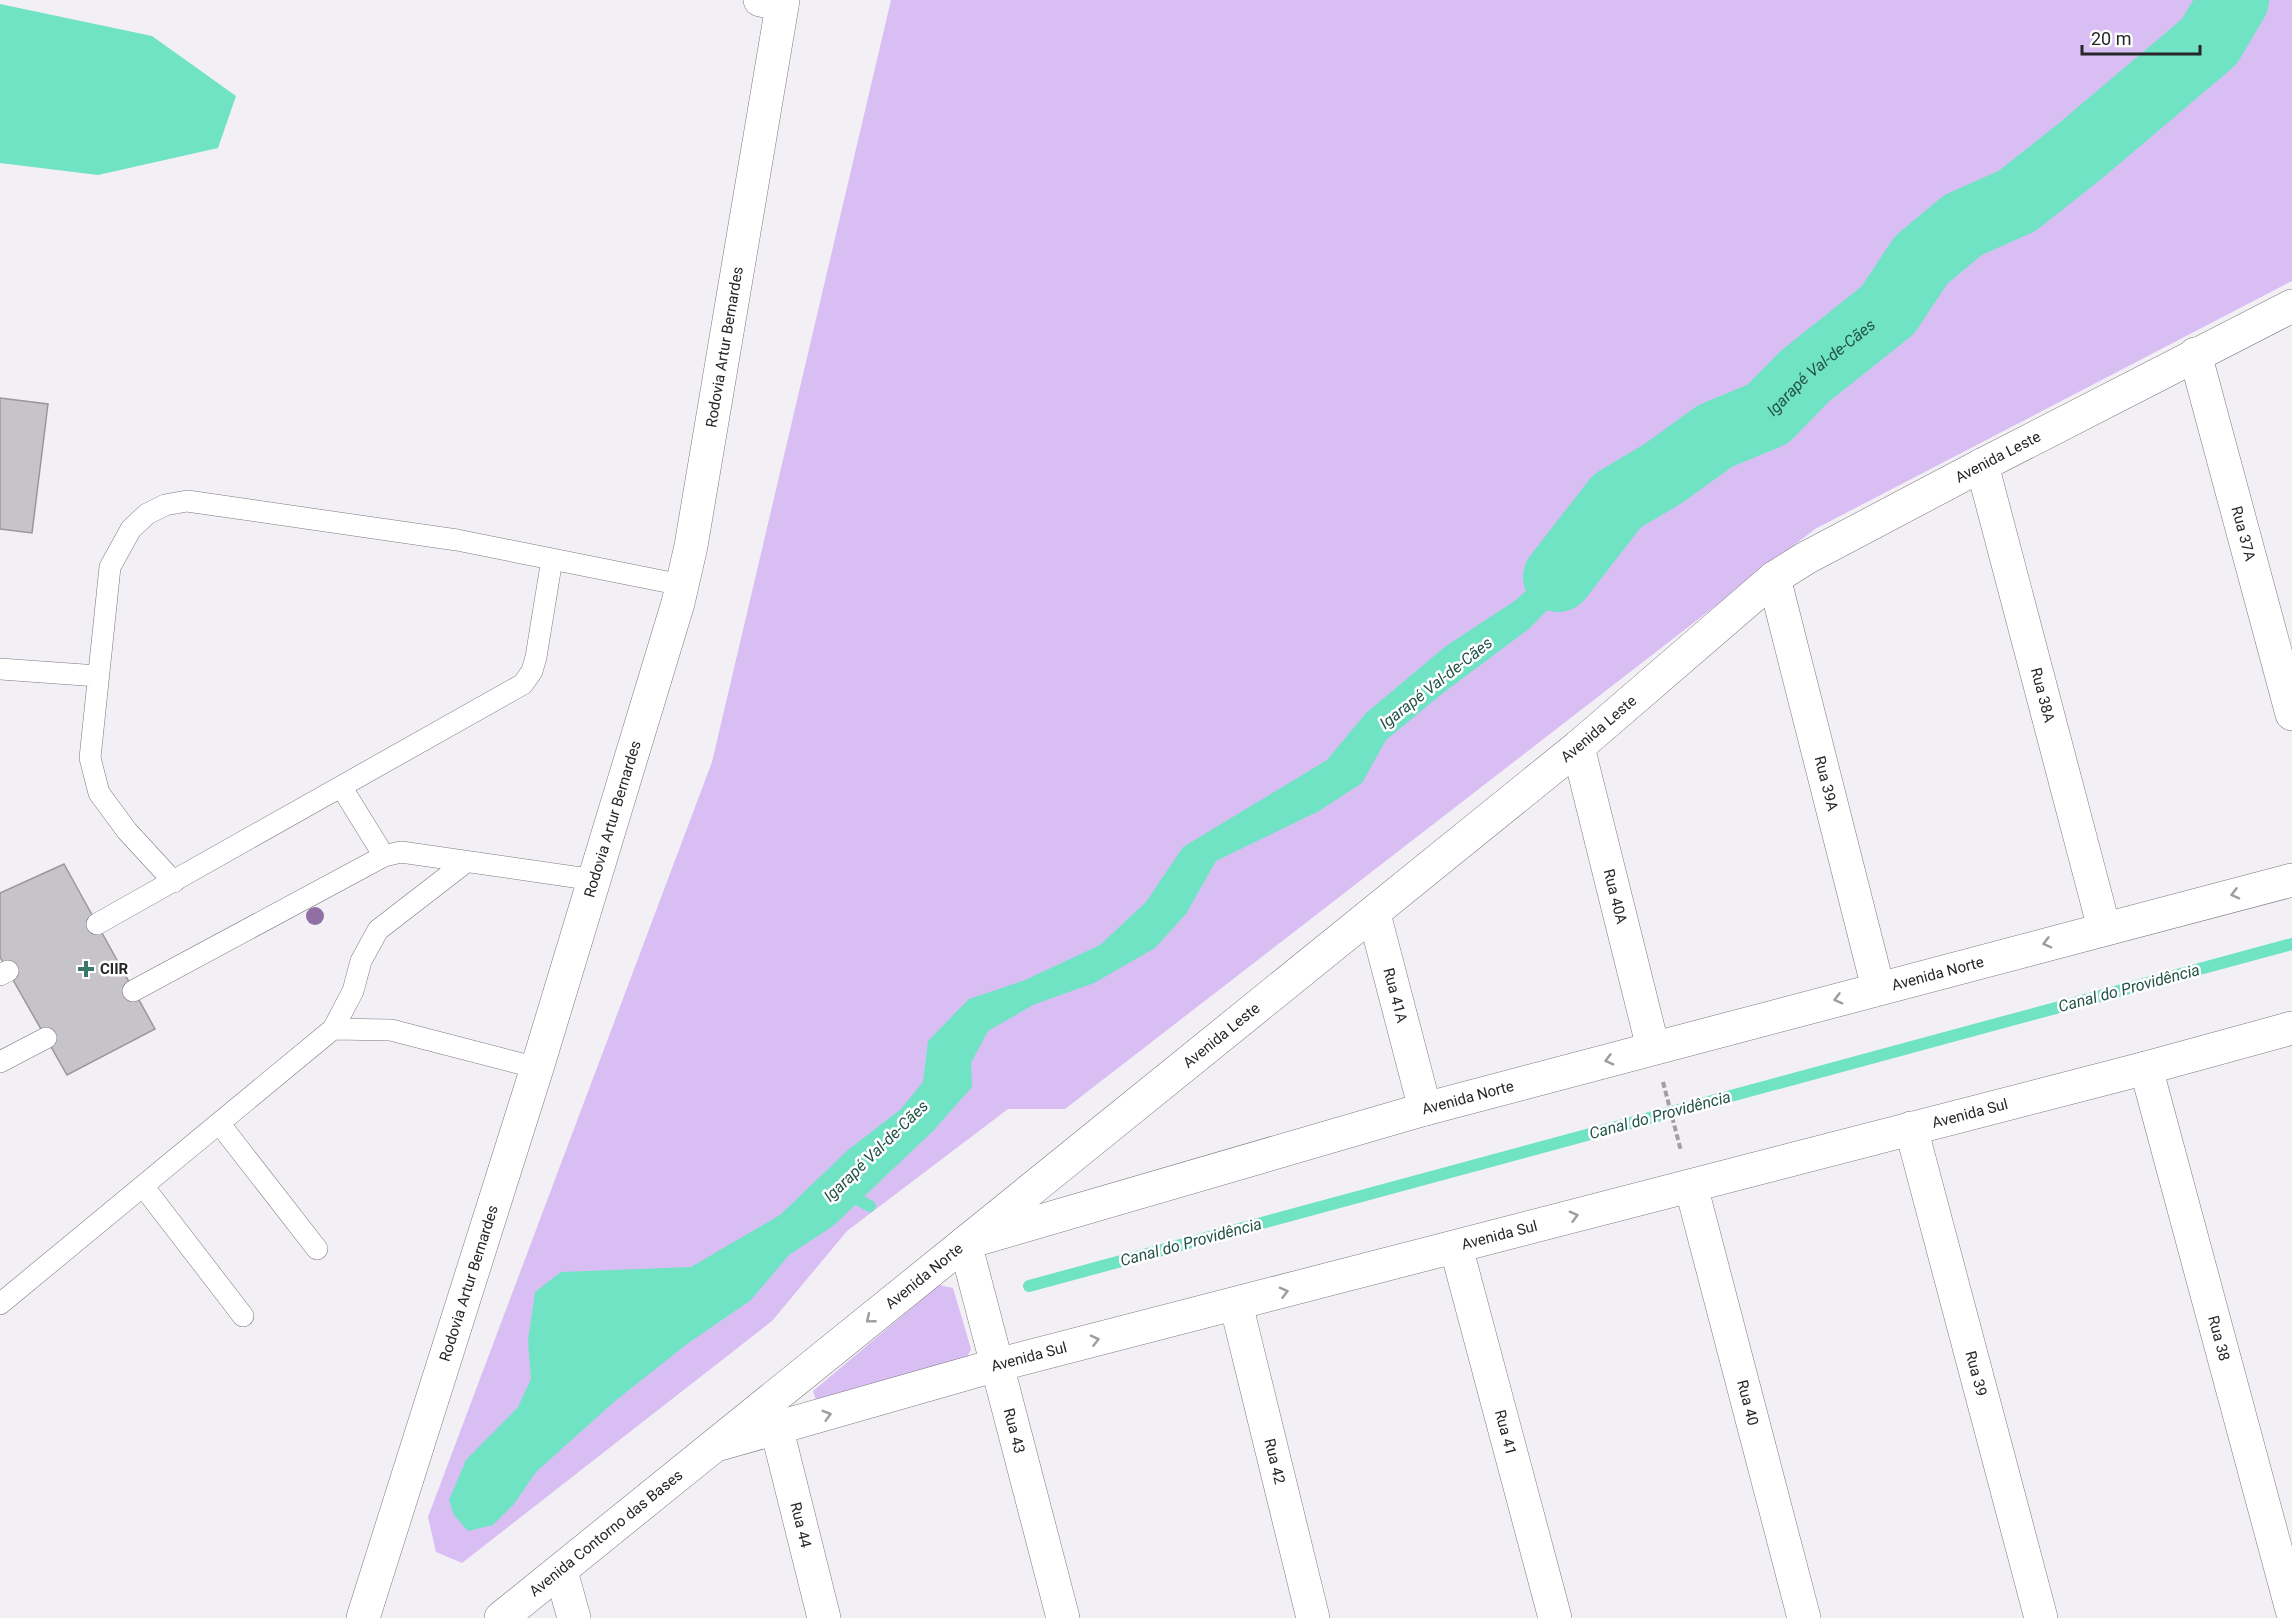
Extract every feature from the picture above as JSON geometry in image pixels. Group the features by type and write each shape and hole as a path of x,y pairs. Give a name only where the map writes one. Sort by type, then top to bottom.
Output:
{"street":[{"name":"Rodovia Artur Bernardes","path":"363,1618 537,1068 682,585 775,1"},
{"name":"Avenida Leste","path":"965,1243 1578,747 1774,578 1806,558 1982,465 2292,306"},
{"name":"Rua 37A","path":"2195,354 2292,714"},
{"name":"Rua 38A","path":"1982,465 2104,927"},
{"name":"Rua 39A","path":"1774,578 1878,988"},
{"name":"Rua 40A","path":"1578,747 1653,1048"},
{"name":"Avenida Norte","path":"709,1447 965,1243 1425,1109 2104,927 2292,880"},
{"name":"Rua 41A","path":"1374,914 1425,1109"},
{"name":"Avenida Sul","path":"709,1447 777,1430 997,1365 1456,1247 1687,1171 1911,1128 2292,1028"},
{"name":"Rua 38","path":"2146,1068 2292,1610"},
{"name":"Rua 39","path":"1911,1128 2041,1618"},
{"name":"Rua 40","path":"1687,1171 1804,1618"},
{"name":"Rua 43","path":"965,1243 1063,1618"},
{"name":"Rua 41","path":"1456,1247 1555,1618"},
{"name":"Rua 42","path":"1236,1304 1313,1618"},
{"name":"Rua 44","path":"777,1430 825,1618"},
{"name":"Avenida Contorno das Bases","path":"501,1618 709,1447"},
{"path":"561,1571 574,1618"}],"lane":[{"path":"174,882 127,831 99,793 90,758 110,567 131,530 147,514 165,505 187,501 457,540 682,585"},
{"path":"96,924 342,788 523,684 532,671 536,657 552,559"},
{"path":"0,669 98,676"},
{"path":"342,788 384,856"},
{"path":"134,991 384,856 401,852 595,880"},
{"path":"0,1304 333,1029 353,991 361,961 378,930 466,862"},
{"path":"333,1029 391,1030 537,1068"},
{"path":"0,1062 46,1038"},
{"path":"219,1123 317,1249"},
{"path":"143,1186 243,1316"}],"path":[{"path":"1665,1086 1687,1171"}],"shaded area":[{"path":"891,0 2292,0 2292,281 1815,529 1065,1109 1008,1109 847,1231 772,1321 462,1563 436,1552 428,1517 712,762"},
{"path":"939,1285 953,1288 971,1349 967,1357 816,1400 813,1391"}],"water":[{"path":"0,4 152,36 236,96 218,148 98,175 0,163"},
{"path":"1617,501 1587,569 1530,628 1443,693 1386,740 1362,783 1319,811 1216,861 1186,914 1155,948 1094,983 1033,1005 988,1031 971,1063 972,1087 933,1131 833,1226 789,1255 751,1300 687,1344 615,1401 536,1472 514,1504 493,1525 468,1531 454,1515 449,1500 466,1460 518,1407 531,1379 528,1341 535,1292 561,1272 691,1267 780,1215 848,1150 901,1109 923,1082 928,1041 969,999 1025,980 1100,945 1146,902 1183,847 1327,760 1366,713 1446,646 1516,600"}],"building":[{"path":"0,398 48,404 32,533 0,529"},
{"path":"64,864 155,1029 67,1075 0,957 0,893"}],"waterway":[{"name":"Igarapé Val-de-Cães","path":"1558,577 1617,501 1664,473 1715,436 1768,414 1804,377 1888,310 1921,260 1963,225 2017,201 2079,152 2209,42 2234,0"},
{"name":"Canal do Providência","path":"1029,1286 2292,944"},
{"path":"847,1194 870,1206"}],"place":[{"name":"CIIR","path":"86,969"}]}
